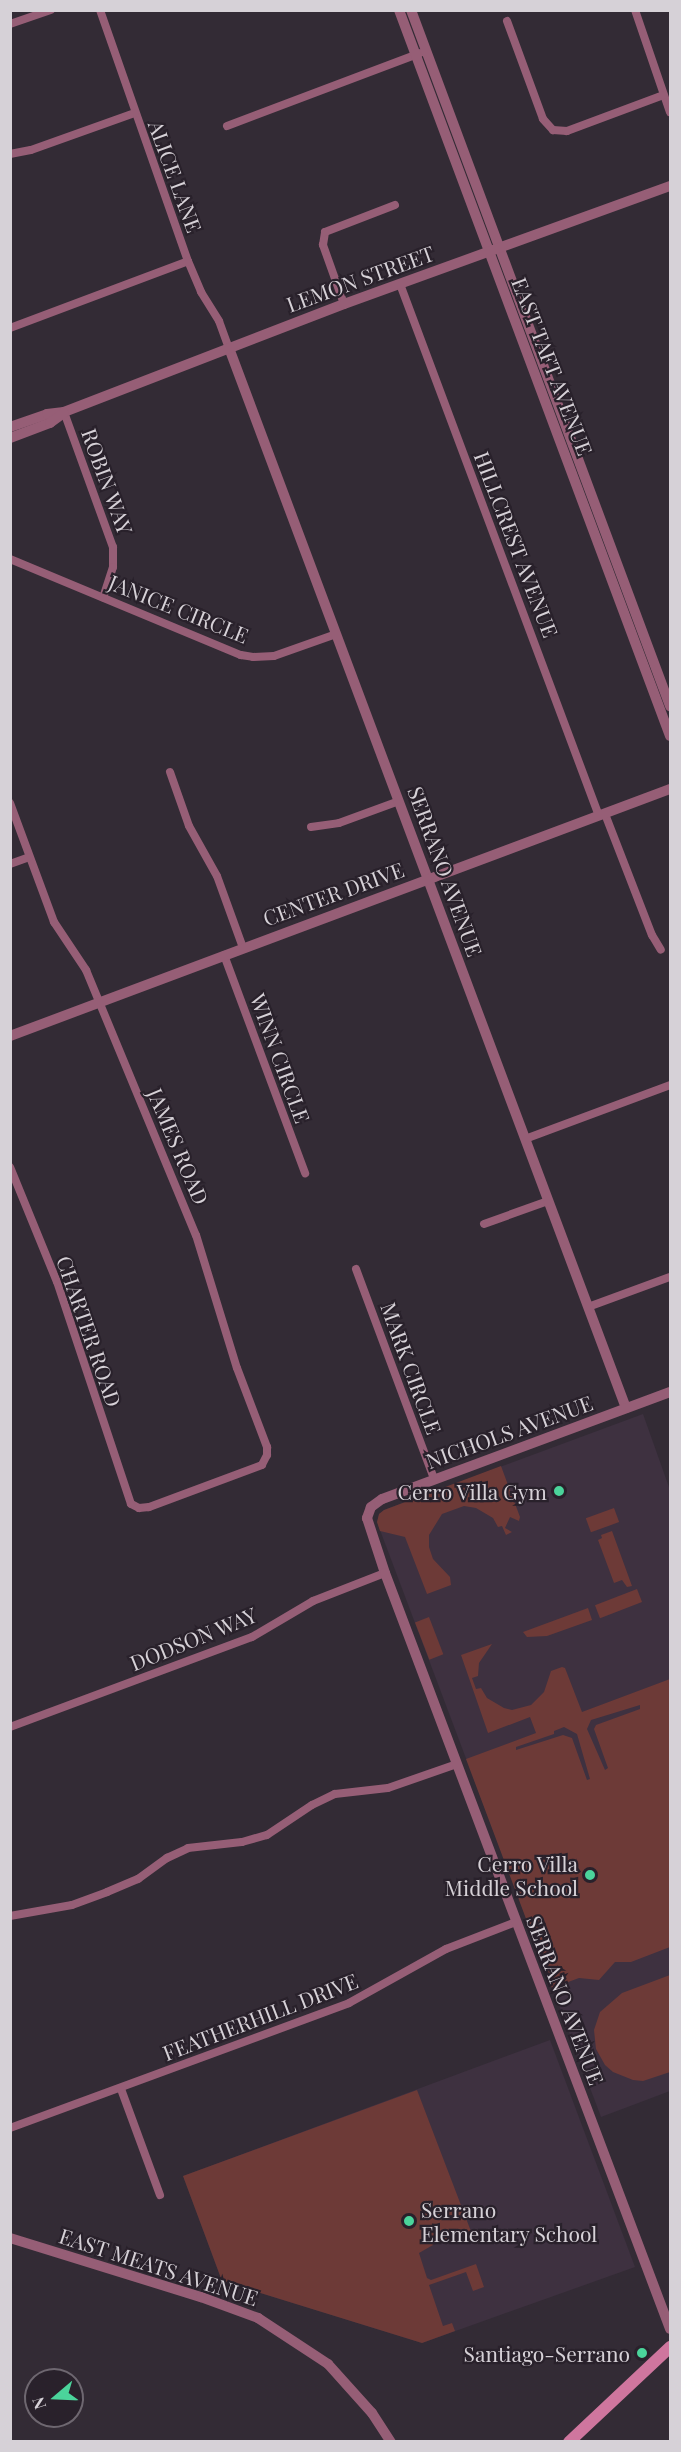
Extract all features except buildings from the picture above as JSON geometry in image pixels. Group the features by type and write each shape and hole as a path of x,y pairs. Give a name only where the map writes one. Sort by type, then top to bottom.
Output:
{"main road":[{"path":"569,2442 670,2347"}],"street":[{"path":"10,24 51,10"},
{"name":"ALICE LANE","path":"100,10 188,261 229,348"},
{"name":"EAST TAFT AVENUE","path":"399,10 421,52"},
{"name":"EAST TAFT AVENUE","path":"411,10 421,52 606,549 670,736"},
{"path":"635,10 670,112"},
{"path":"507,21 543,119 552,130 567,131 664,95"},
{"path":"227,126 421,52"},
{"path":"10,154 31,150 135,113"},
{"name":"LEMON STREET","path":"10,427 47,414 64,412 344,304 670,186"},
{"path":"344,304 322,245 325,232 395,205"},
{"path":"10,328 188,261"},
{"name":"HILLCREST AVENUE","path":"400,284 602,815 652,935 661,950"},
{"name":"SERRANO AVENUE","path":"229,348 626,1408"},
{"name":"LEMON STREET","path":"10,438 50,423 64,412"},
{"name":"ROBIN WAY","path":"64,412 113,547 113,567 103,597"},
{"name":"EAST TAFT AVENUE","path":"606,549 670,706"},
{"name":"JANICE CIRCLE","path":"10,559 253,657 284,654 336,634"},
{"path":"170,772 189,826 217,876 243,948"},
{"name":"CENTER DRIVE","path":"10,1035 670,789"},
{"path":"311,827 339,823 399,801"},
{"name":"JAMES ROAD","path":"10,803 54,922 82,963 100,1002 196,1234 237,1368 267,1446 266,1459 254,1468 149,1507 134,1506"},
{"path":"10,864 29,857"},
{"name":"WINN CIRCLE","path":"224,955 305,1173"},
{"path":"525,1139 670,1085"},
{"name":"CHARTER ROAD","path":"10,1167 57,1282 127,1496 134,1506"},
{"path":"484,1224 548,1201"},
{"name":"MARK CIRCLE","path":"356,1269 434,1479"},
{"path":"588,1307 670,1277"},
{"name":"NICHOLS AVENUE","path":"367,1515 378,1502 434,1479 670,1392"},
{"name":"SERRANO AVENUE","path":"367,1515 371,1535 385,1574 670,2329"},
{"name":"DODSON WAY","path":"10,1727 252,1637 313,1601 385,1574"},
{"path":"10,1916 72,1905 107,1892 138,1879 167,1857 188,1848 242,1842 267,1835 312,1805 334,1794 388,1788 457,1764"},
{"name":"FEATHERHILL DRIVE","path":"10,2128 349,2004 446,1949 516,1922"},
{"path":"121,2089 160,2195"},
{"name":"EAST MEATS AVENUE","path":"10,2238 201,2297 258,2318 328,2364 372,2413 391,2442"}],"shaded area":[{"name":"Cerro Villa Middle School","path":"643,1414 670,1490 670,2091 601,2117 377,1522 379,1514 384,1510"},
{"path":"501,1466 520,1517 519,1521 510,1517 505,1528 512,1532 506,1535 502,1526 498,1527 493,1518 476,1508 464,1506 442,1514 429,1535 429,1547 433,1559 450,1577 451,1585 427,1594 405,1537 380,1531 377,1522 379,1514 384,1510"},
{"path":"614,1508 619,1522 591,1532 586,1518"},
{"path":"612,1531 632,1586 627,1587 622,1580 614,1583 598,1540 602,1538 601,1535"},
{"path":"637,1589 642,1602 600,1618 595,1605"},
{"path":"588,1608 592,1620 547,1636 527,1637 523,1632"},
{"path":"429,1617 443,1654 429,1660 415,1622"},
{"path":"492,1644 479,1663 478,1676 472,1678 476,1689 481,1688 487,1698 512,1710 531,1705 544,1692 551,1671 562,1667 565,1668 582,1712 670,1679 670,1947 631,1962 615,1962 599,1980 579,1978 552,1988 466,1759 536,1733 530,1717 488,1733 461,1655","holes":["640,1705 640,1709 596,1725 594,1729 608,1768 605,1770 587,1729 591,1720","564,1727 577,1734 590,1779 587,1780 572,1738 563,1735 516,1750 516,1747 554,1734 554,1731"]},
{"path":"670,1975 670,2072 643,2081 633,2080 613,2072 605,2065 596,2049 594,2030 600,2012 622,1993"},
{"name":"Serrano Elementary School","path":"550,2040 635,2267 422,2343 222,2281 183,2176"},
{"path":"417,2090 472,2234 446,2243 436,2239 433,2245 419,2253 427,2278 431,2280 476,2264 484,2287 473,2291 466,2272 429,2285 443,2326 452,2323 455,2331 422,2343 222,2281 183,2176"}],"place":[{"name":"Cerro Villa Gym","path":"559,1491"},
{"name":"Cerro Villa Middle School","path":"590,1875"},
{"name":"Serrano Elementary School","path":"409,2221"},
{"name":"Santiago-Serrano","path":"642,2353"}]}
